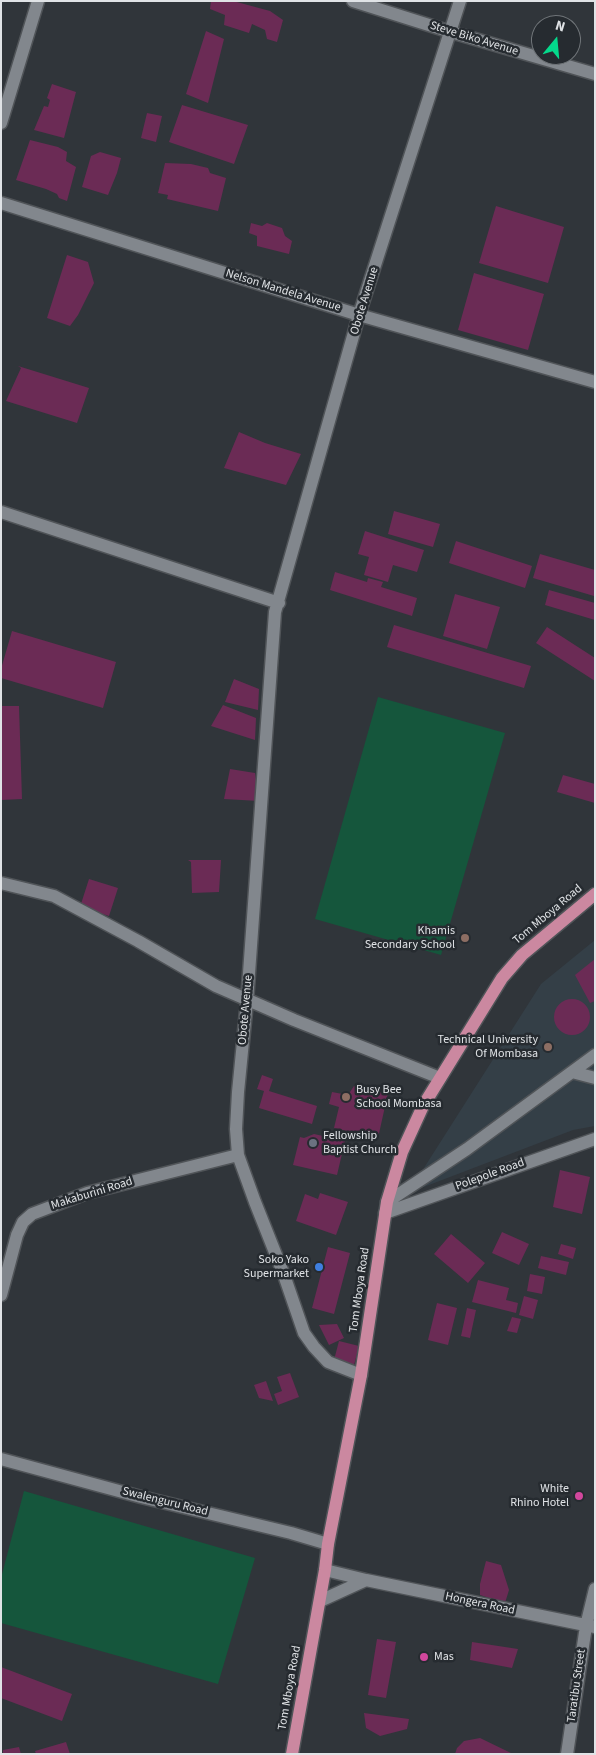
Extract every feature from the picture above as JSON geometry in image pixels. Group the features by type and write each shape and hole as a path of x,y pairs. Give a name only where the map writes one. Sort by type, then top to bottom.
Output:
{"main road":[{"name":"Tom Mboya Road","path":"292,1754 320,1601 328,1544 361,1375 386,1208 402,1152 423,1106 502,978 522,955 595,894"}],"street":[{"path":"1,123 38,1"},
{"name":"Steve Biko Avenue","path":"353,1 595,74"},
{"name":"Obote Avenue","path":"361,1375 328,1362 304,1333 238,1155 236,1129 238,1092 247,1001 275,612 359,315 460,1"},
{"name":"Nelson Mandela Avenue","path":"1,203 359,315 595,382"},
{"path":"1,512 279,603"},
{"path":"1,884 41,892 75,906 216,986 247,1001 440,1078"},
{"path":"386,1208 594,1056"},
{"path":"572,1072 595,1078"},
{"name":"Polepole Road","path":"386,1208 595,1139"},
{"name":"Makaburini Road","path":"1,1295 17,1235 23,1222 32,1214 87,1193 238,1155"},
{"name":"Swalenguru Road","path":"1,1459 141,1497 328,1544"},
{"name":"Hongera Road","path":"325,1570 590,1626"},
{"path":"320,1601 366,1580"},
{"name":"Taratibu Street","path":"567,1754 595,1589"}],"shaded area":[{"name":"Technical University Of Mombasa","path":"595,940 595,1126 573,1130 408,1193 541,984"}],"green space":[{"path":"378,697 505,733 441,955 315,919"},
{"path":"24,1491 255,1558 218,1684 1,1623 1,1578"}],"building":[{"path":"211,1 233,1 270,11 283,20 277,42 267,39 265,30 252,24 249,33 224,25 225,15 210,9"},
{"path":"206,31 224,39 208,103 186,94"},
{"path":"52,84 76,92 64,138 34,130 44,106 48,107 50,100 47,98"},
{"path":"182,105 248,125 234,164 169,142"},
{"path":"147,113 162,116 156,142 141,138"},
{"path":"30,140 58,147 67,152 66,161 76,167 67,201 46,189 16,180"},
{"path":"100,152 121,158 108,195 82,187 91,156"},
{"path":"165,163 191,164 208,168 210,173 226,178 218,211 167,199 168,195 158,193"},
{"path":"496,206 564,227 548,283 479,263"},
{"path":"251,223 262,226 267,223 282,228 285,236 292,241 289,254 257,246 257,236 249,233"},
{"path":"67,255 88,262 94,283 78,315 70,326 47,318"},
{"path":"474,273 544,294 528,350 458,330"},
{"path":"18,366 89,388 77,423 6,401 21,368"},
{"path":"239,432 265,443 301,454 286,485 224,468"},
{"path":"394,511 440,524 433,547 388,534"},
{"path":"365,531 424,550 417,572 393,565 388,582 364,575 369,557 358,554"},
{"path":"456,541 532,566 525,588 449,563"},
{"path":"540,554 595,570 594,596 533,578"},
{"path":"335,572 367,582 368,578 383,582 381,587 417,598 412,616 330,590"},
{"path":"549,590 595,603 595,620 545,605"},
{"path":"455,594 500,607 487,649 443,636"},
{"path":"394,625 531,666 524,688 387,647"},
{"path":"547,627 595,658 595,681 536,643"},
{"path":"12,631 116,662 103,708 1,678 1,669"},
{"path":"234,679 259,689 258,710 225,702"},
{"path":"223,705 256,718 255,740 211,726"},
{"path":"1,706 19,706 22,799 1,800"},
{"path":"230,769 255,773 259,801 224,799"},
{"path":"563,775 595,784 595,803 557,792"},
{"path":"188,860 221,860 219,892 192,893 191,862"},
{"path":"89,879 118,888 109,916 80,907"},
{"path":"595,959 595,1001 590,1003 575,975"},
{"path":"572,999 579,1000 585,1004 589,1010 589,1024 585,1030 579,1034 572,1035 565,1034 559,1030 555,1024 554,1017 555,1010 559,1004 565,1000"},
{"path":"262,1075 273,1079 269,1091 317,1106 312,1124 259,1108 264,1091 257,1089"},
{"path":"354,1086 388,1093 378,1138 334,1128 339,1107 329,1104 332,1092 348,1095"},
{"path":"314,1134 345,1141 337,1175 293,1165 300,1137 304,1138"},
{"path":"560,1170 590,1177 582,1214 553,1207"},
{"path":"320,1193 348,1202 336,1235 296,1221 305,1194 318,1199"},
{"path":"502,1232 529,1244 519,1265 492,1253"},
{"path":"451,1234 485,1263 468,1283 434,1254"},
{"path":"561,1244 576,1248 573,1259 558,1254"},
{"path":"328,1247 350,1253 334,1314 312,1308"},
{"path":"541,1256 569,1262 566,1275 538,1268"},
{"path":"530,1274 545,1277 542,1294 527,1291"},
{"path":"478,1280 509,1288 506,1300 518,1303 516,1313 472,1302"},
{"path":"524,1296 538,1300 533,1319 519,1315"},
{"path":"437,1303 457,1308 448,1345 428,1340"},
{"path":"467,1308 476,1310 470,1338 461,1336"},
{"path":"512,1317 521,1319 517,1333 507,1331"},
{"path":"337,1324 344,1338 329,1345 319,1325"},
{"path":"339,1341 359,1346 354,1365 334,1360"},
{"path":"290,1373 299,1397 278,1405 274,1394 282,1391 277,1377"},
{"path":"266,1381 273,1401 259,1398 254,1385"},
{"path":"486,1561 501,1565 509,1590 505,1603 480,1595 480,1584"},
{"path":"377,1639 396,1642 386,1698 368,1695"},
{"path":"472,1642 518,1649 512,1668 470,1660"},
{"path":"1,1667 72,1694 62,1721 1,1698"},
{"path":"364,1713 409,1719 407,1729 380,1736 366,1728"},
{"path":"480,1738 513,1754 455,1754 457,1748 464,1741"},
{"path":"66,1742 70,1754 36,1754 35,1751"},
{"path":"19,1747 21,1754 3,1754 3,1750"}],"place":[{"name":"Khamis Secondary School","path":"465,938"},
{"name":"Technical University Of Mombasa","path":"548,1047"},
{"name":"Busy Bee School Mombasa","path":"346,1097"},
{"name":"Fellowship Baptist Church","path":"313,1143"},
{"name":"Soko Yako Supermarket","path":"319,1267"},
{"name":"White Rhino Hotel","path":"579,1496"},
{"name":"Mas","path":"424,1657"}]}
